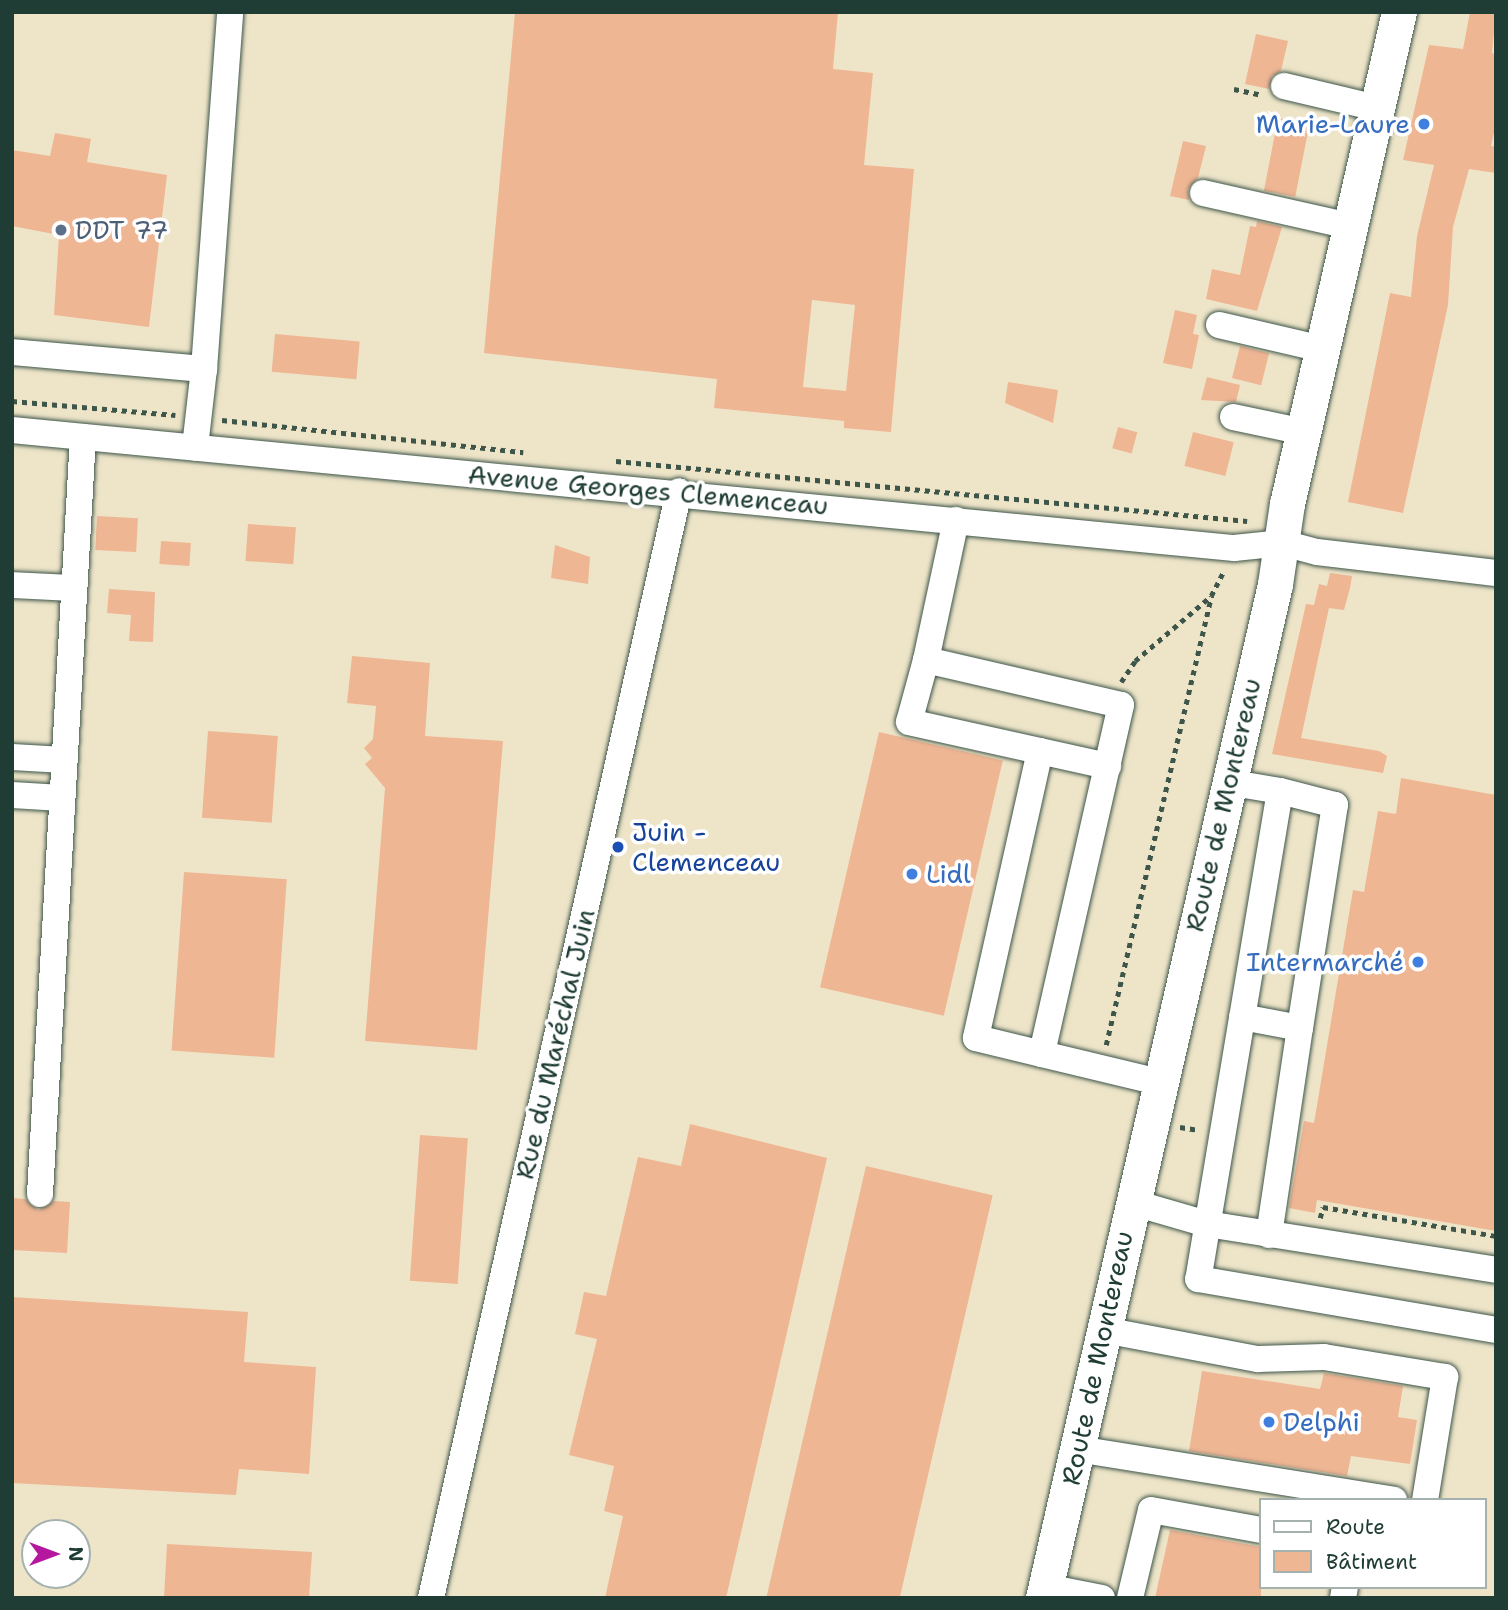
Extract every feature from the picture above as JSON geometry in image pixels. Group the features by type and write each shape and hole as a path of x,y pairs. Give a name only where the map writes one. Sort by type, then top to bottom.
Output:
{"main road":[{"name":"Route de Montereau","path":"1045,1593 1131,1202 1283,543 1322,349 1399,12"}],"street":[{"path":"195,447 204,369 230,12"},
{"path":"1284,86 1377,108"},
{"path":"1203,192 1350,226"},
{"path":"1219,325 1322,349"},
{"path":"12,352 204,369"},
{"path":"1233,417 1304,432"},
{"name":"Avenue Georges Clemenceau","path":"12,430 679,491 1234,548 1283,543"},
{"path":"40,1195 83,437"},
{"name":"Rue du Maréchal Juin","path":"431,1598 679,491"},
{"path":"957,520 926,660 909,722 1108,766"},
{"path":"1283,543 1318,552 1496,573"},
{"path":"12,585 74,588"},
{"path":"926,660 1121,705 1042,1054"},
{"path":"1040,751 976,1038 1159,1083"},
{"path":"12,757 64,761"},
{"path":"1227,782 1280,791 1335,805 1269,1235"},
{"path":"1280,791 1198,1279 1496,1330"},
{"path":"12,795 62,797"},
{"path":"1242,1017 1300,1028"},
{"path":"1131,1202 1207,1224 1496,1270"},
{"path":"1104,1330 1258,1359 1324,1357 1446,1377 1425,1498"},
{"path":"1077,1449 1382,1498"},
{"path":"1130,1598 1151,1510 1260,1530"},
{"path":"1045,1593 1102,1598"}],"path":[{"path":"12,401 534,453"},
{"path":"602,460 1243,518 1283,543"},
{"path":"1101,1068 1211,596 1223,572"},
{"path":"1107,702 1135,661 1211,596"},
{"path":"1176,1126 1222,1133"},
{"path":"1307,1217 1320,1219 1323,1207 1496,1236"}],"building":[{"path":"515,12 838,12 833,69 873,73 864,165 914,169 891,432 844,428 844,421 714,408 717,379 484,353","holes":["812,300 855,305 846,391 803,387"]},
{"path":"1470,12 1496,12 1492,53 1496,54 1496,124 1491,146 1496,147 1496,173 1469,169 1453,227 1448,305 1403,513 1348,502 1390,293 1411,297 1417,236 1434,165 1403,160 1429,45 1463,49"},
{"path":"1256,34 1288,41 1281,71 1272,76 1269,89 1245,84"},
{"path":"1278,118 1309,124 1295,197 1264,191"},
{"name":"DDT 77","path":"55,133 91,139 87,162 167,175 149,327 54,315 59,235 12,226 12,150 50,156"},
{"path":"1183,141 1206,146 1198,178 1188,189 1189,200 1170,196"},
{"path":"1257,221 1282,227 1257,311 1206,299 1212,269 1240,275 1250,226 1256,227"},
{"path":"1175,310 1197,315 1193,334 1199,335 1192,369 1163,363"},
{"path":"275,334 360,341 356,379 272,372"},
{"path":"1240,346 1269,353 1261,385 1232,378"},
{"path":"1207,377 1240,385 1236,402 1201,400"},
{"path":"1008,382 1058,390 1053,423 1005,403"},
{"path":"1118,427 1137,432 1132,453 1112,448"},
{"path":"1193,432 1234,442 1225,476 1185,466"},
{"path":"97,516 138,518 136,552 95,550"},
{"path":"248,524 296,527 293,564 245,561"},
{"path":"161,541 191,543 189,566 159,564"},
{"path":"555,545 590,557 588,584 551,578"},
{"path":"1330,573 1352,576 1350,588 1344,610 1329,608 1301,738 1379,751 1387,756 1383,773 1272,754 1306,604 1314,605 1319,584 1327,586"},
{"path":"109,589 155,592 153,642 129,641 131,615 107,613"},
{"path":"352,656 430,663 425,736 503,741 477,1050 365,1041 385,788 365,764 372,758 364,748 373,739 376,706 347,703"},
{"path":"208,731 278,736 272,823 202,818"},
{"name":"Lidl","path":"879,732 1003,761 944,1016 820,987"},
{"name":"Intermarché","path":"1401,778 1496,795 1496,1231 1317,1200 1315,1213 1289,1208 1304,1121 1314,1123 1353,890 1364,892 1378,811 1396,814"},
{"path":"184,872 287,879 274,1058 172,1051"},
{"path":"690,1124 827,1158 726,1598 605,1598 623,1516 604,1511 614,1466 569,1455 597,1339 575,1334 584,1292 606,1296 638,1157 681,1166"},
{"path":"420,1135 468,1138 458,1284 410,1281"},
{"path":"866,1166 993,1195 900,1598 766,1598"},
{"path":"12,1198 25,1199 38,1210 54,1201 70,1202 67,1253 12,1250"},
{"path":"12,1297 248,1312 244,1362 316,1367 309,1474 239,1469 236,1495 12,1483"},
{"path":"1202,1371 1320,1389 1324,1373 1403,1386 1398,1417 1417,1420 1410,1464 1351,1456 1347,1476 1189,1451"},
{"path":"1170,1530 1260,1547 1261,1598 1155,1598"},
{"path":"167,1544 312,1552 309,1598 164,1598"}],"place":[{"name":"Marie-Laure","path":"1424,124"},
{"name":"DDT 77","path":"61,230"},
{"name":"Juin - Clemenceau","path":"618,847"},
{"name":"Lidl","path":"912,874"},
{"name":"Intermarché","path":"1418,962"},
{"name":"Delphi","path":"1269,1422"}]}
